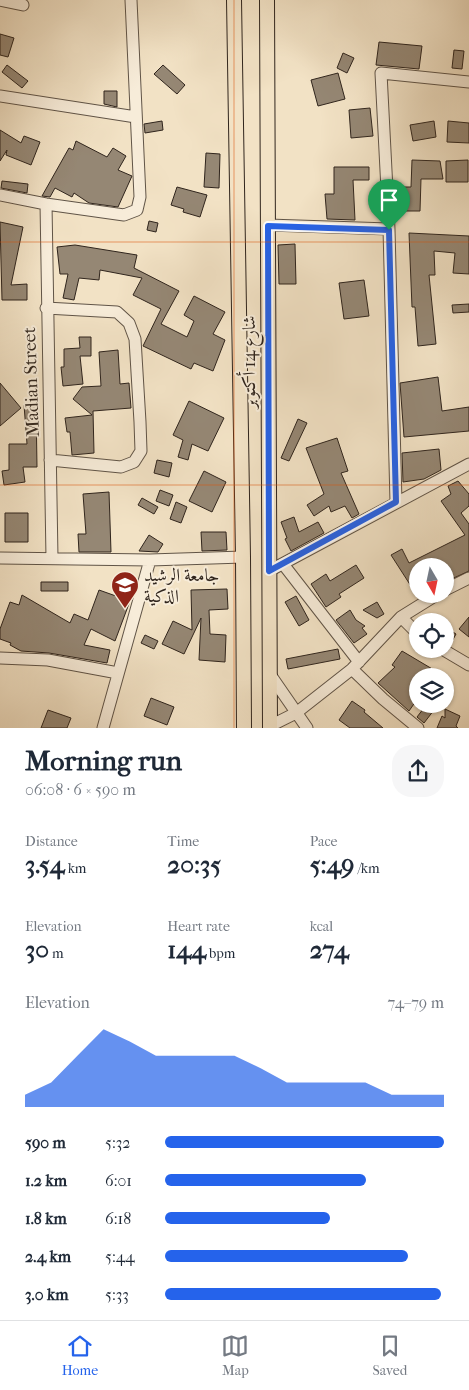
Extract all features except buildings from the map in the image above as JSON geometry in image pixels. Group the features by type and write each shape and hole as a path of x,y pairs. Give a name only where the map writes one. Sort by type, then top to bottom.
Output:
{"main road":[{"name":"شارع 14 أكتوبر","path":"226,0 235,20 244,728"},
{"path":"234,0 235,20"},
{"name":"شارع 14 أكتوبر","path":"270,727 266,7 276,0"}],"street":[{"path":"0,0 23,6"},
{"path":"0,195 46,204 124,215 137,210 140,197 131,0"},
{"path":"396,502 389,230 380,73 469,82"},
{"path":"0,96 136,118"},
{"name":"Madian Street","path":"46,204 46,308 52,558"},
{"path":"268,226 389,230"},
{"path":"46,308 117,312 129,323 135,339 141,451 134,462 121,467 50,460"},
{"path":"269,571 469,464"},
{"path":"0,558 150,560 243,557"},
{"path":"103,728 150,560"},
{"path":"283,564 356,666 383,699 418,728"},
{"path":"454,586 469,578"},
{"path":"270,727 296,713 356,666 401,617 424,603"},
{"path":"401,617 409,625"},
{"path":"454,657 469,666"},
{"path":"0,658 48,660 118,673"},
{"path":"270,673 307,728"}],"place":[{"name":"جامعة الرشيد الذكية","path":"125,609"}],"route":[{"path":"268,226 389,230 396,502 269,571 267,410 268,226"}]}
